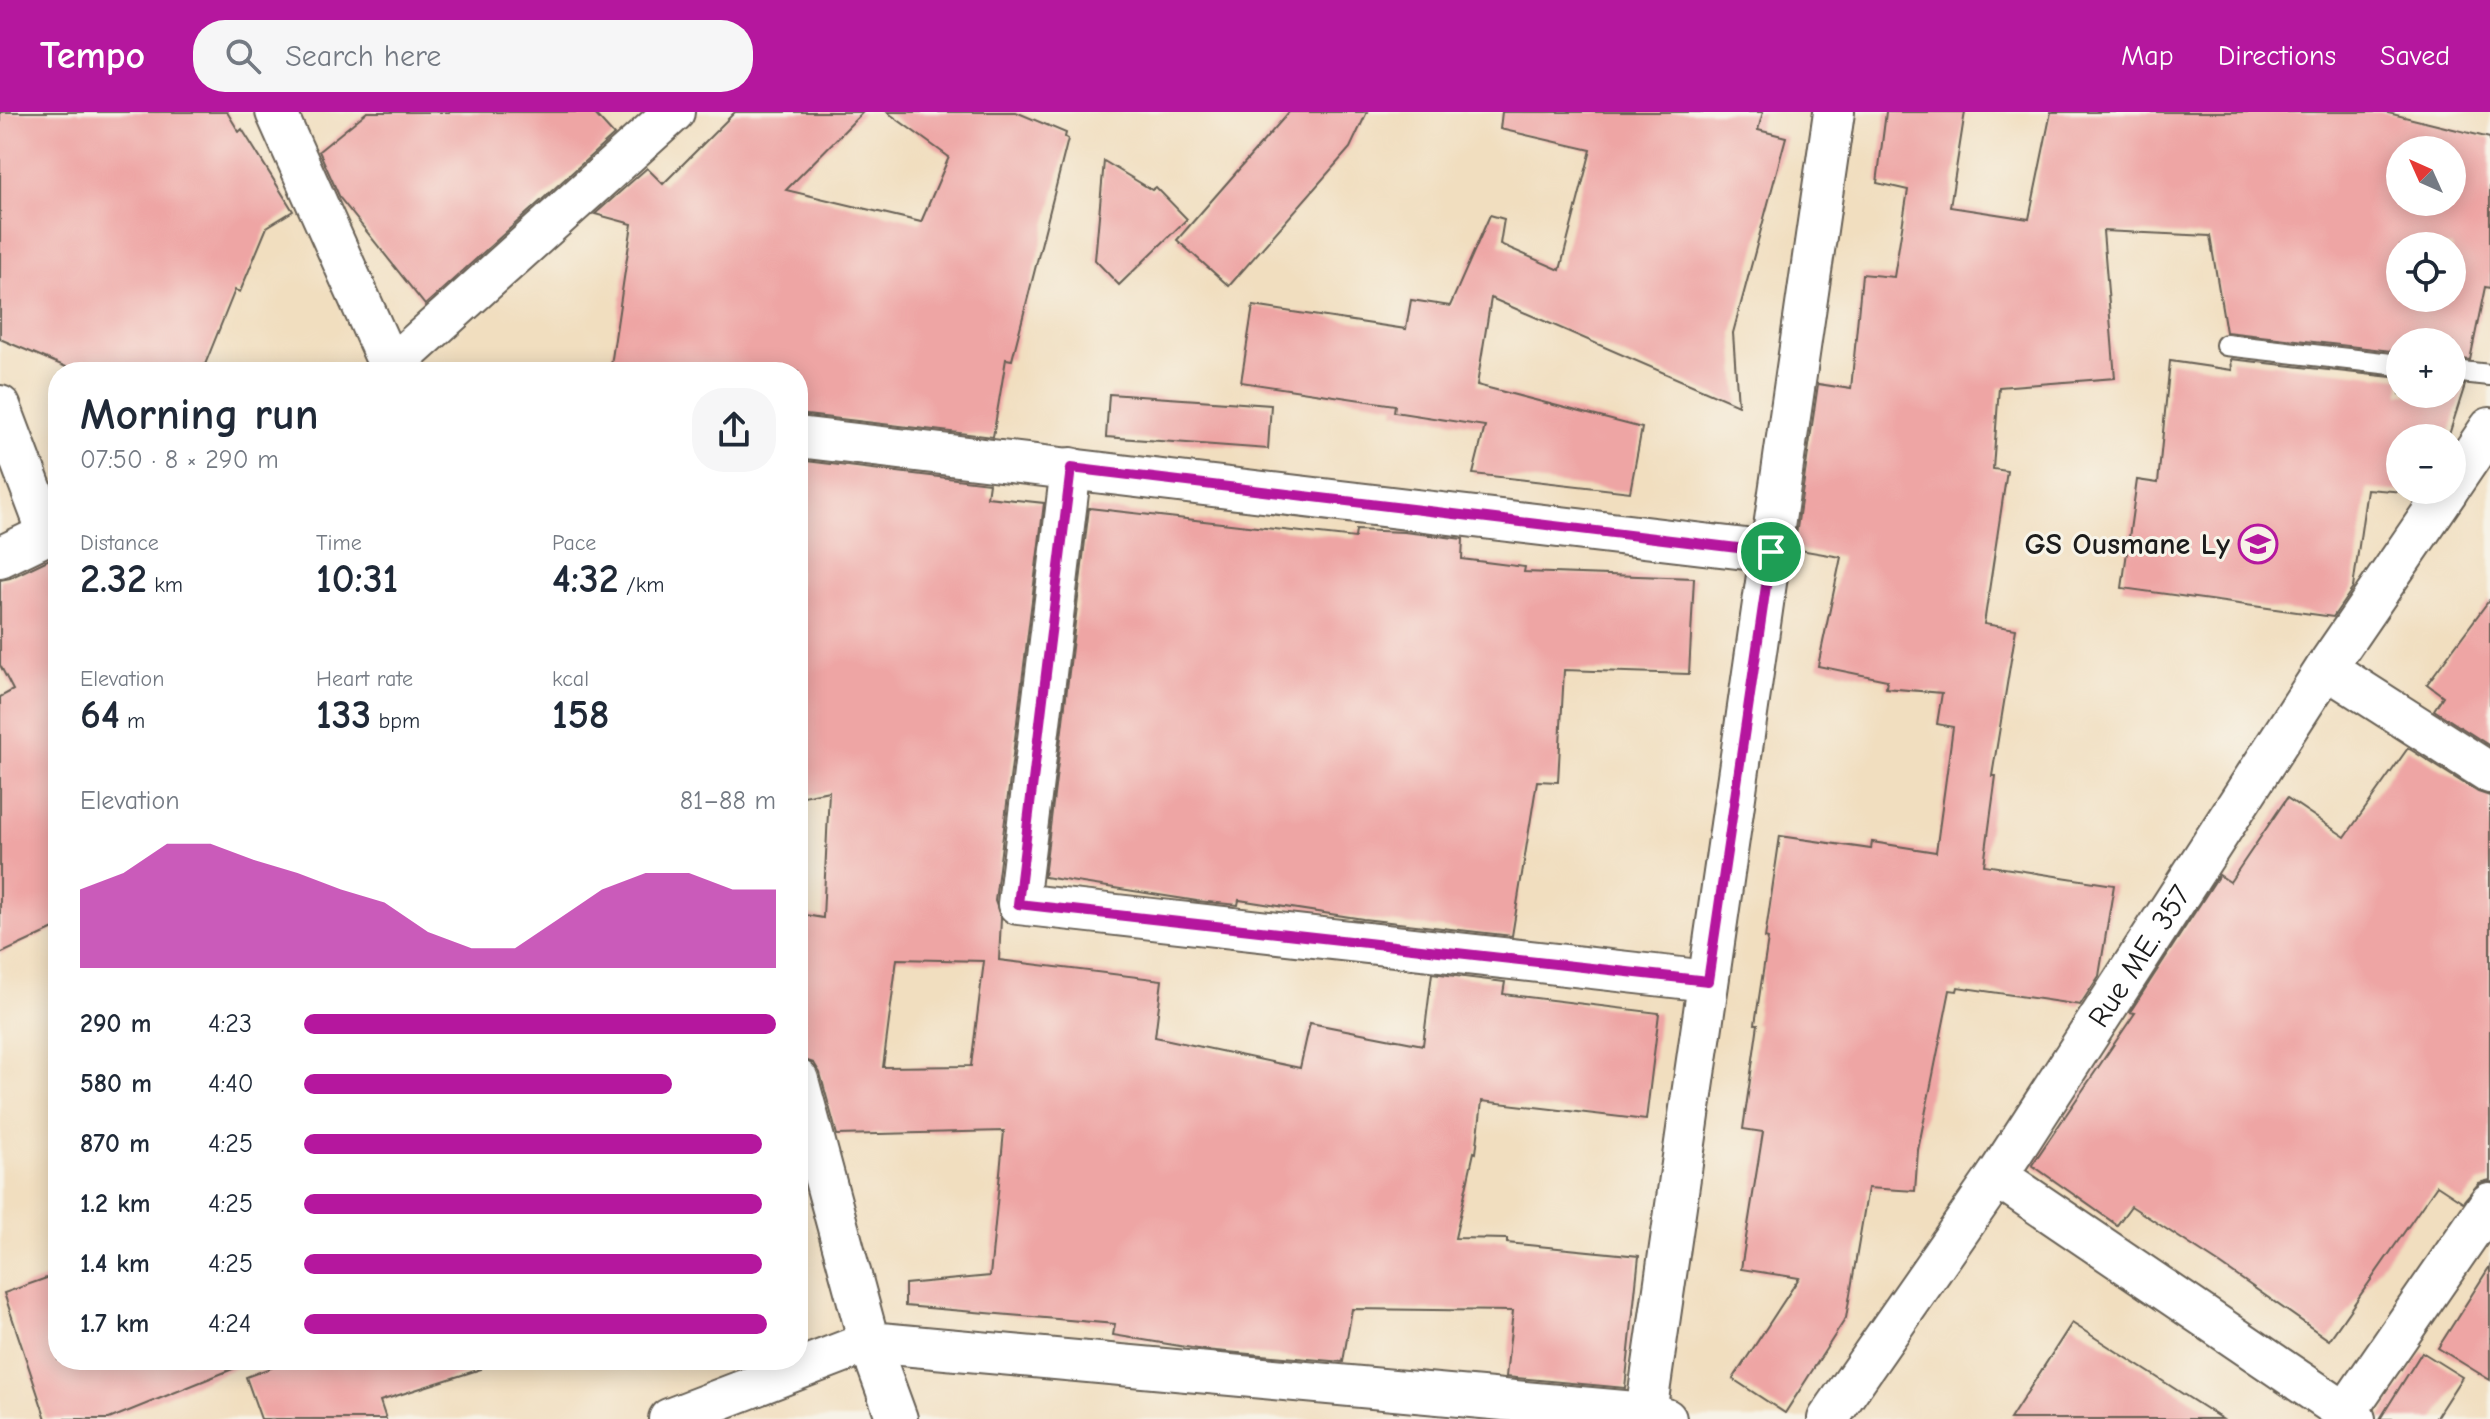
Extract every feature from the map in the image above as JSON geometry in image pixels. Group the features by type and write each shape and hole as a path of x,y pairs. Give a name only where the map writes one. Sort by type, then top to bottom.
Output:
{"street":[{"path":"276,112 390,362"},
{"path":"404,362 674,112"},
{"path":"808,1365 869,1342 1656,1416 1708,981 1834,112"},
{"path":"0,406 48,519"},
{"path":"2466,463 2490,428"},
{"path":"808,438 1771,552"},
{"path":"1071,468 1018,904 1708,981"},
{"name":"Rue ME. 357","path":"1828,1419 1997,1176 2326,668 2438,504"},
{"path":"0,557 48,533"},
{"path":"2326,668 2490,773"},
{"path":"808,1117 869,1342 897,1419"},
{"path":"1997,1176 2350,1416 2490,1203"},
{"path":"669,1419 796,1370"}],"lane":[{"path":"2226,345 2386,363"},
{"path":"2466,372 2490,375"}],"building":[{"path":"0,112 227,112 239,132 242,129 293,211 267,227 240,292 235,290 206,362 54,362 0,339"},
{"path":"367,112 593,112 614,135 425,305 340,198 319,151"},
{"path":"735,112 863,112 786,190 921,222 949,157 887,112 1016,112 1066,133 1068,139 1012,360 1006,359 993,437 808,415 808,362 611,362 632,224 595,214 647,168 663,184"},
{"path":"1289,112 1367,112 1350,148 1229,286 1177,240"},
{"path":"1502,112 1763,112 1758,130 1786,137 1733,333 1738,405 1491,298 1477,385 1642,428 1630,492 1473,474 1485,426 1394,412 1395,405 1241,382 1253,306 1406,329 1411,300 1450,306 1490,215 1504,219 1500,244 1560,270 1591,150 1500,129"},
{"path":"1886,112 1965,112 1950,207 2029,219 2051,112 2384,112 2490,138 2490,288 2485,287 2470,360 2466,360 2466,328 2386,328 2386,350 2226,332 2210,236 2103,231 2115,378 1999,387 1993,469 2007,471 1984,624 2016,629 1992,776 1996,776 1984,865 2114,885 2099,976 2080,1005 1958,987 1957,991 1950,990 1918,1150 1915,1191 1868,1188 1846,1318 1785,1413 1733,1379 1799,1278 1741,1269 1763,1132 1743,1129 1780,836 1871,849 1872,842 1936,852 1953,727 1937,724 1942,693 1886,688 1887,680 1818,666 1841,557 1794,549 1818,384 1851,389 1862,274 1894,277 1908,190 1877,183"},
{"path":"1104,161 1152,190 1156,187 1187,219 1119,285 1095,260"},
{"path":"2231,359 2386,376 2386,408 2458,408 2452,424 2386,424 2386,490 2367,489 2353,588 2333,617 2122,588 2137,480 2158,483 2170,361 2232,370"},
{"path":"1109,394 1271,405 1268,449 1106,437"},
{"path":"808,461 989,483 987,497 1044,503 995,901 1001,918 999,960 1162,980 1155,1037 1300,1068 1310,1023 1423,1045 1432,973 1505,982 1503,994 1659,1013 1646,1120 1482,1101 1476,1153 1455,1238 1507,1239 1507,1243 1639,1256 1625,1388 1506,1377 1513,1311 1352,1309 1343,1362 1204,1350 1113,1335 1115,1324 905,1306 905,1284 990,1276 1004,1131 837,1135 820,1073 814,1063 808,1061 808,916 823,918 829,791 808,795","holes":["897,959 984,961 971,1066 883,1067"]},
{"path":"1089,508 1355,538 1356,530 1463,539 1462,559 1525,567 1524,572 1694,578 1689,674 1564,670 1558,782 1537,781 1512,936 1363,919 1239,900 1238,905 1197,901 1044,877"},
{"path":"48,560 48,932 0,954 0,697 13,690 0,665 0,580"},
{"path":"2490,599 2490,746 2434,710 2443,696 2427,684"},
{"path":"2408,748 2478,792 2490,796 2490,1180 2479,1183 2463,1202 2437,1185 2329,1340 2131,1206 2117,1225 2032,1165 2135,1013 2130,1012 2219,875 2230,882 2287,798 2345,837"},
{"path":"2490,1266 2490,1380 2438,1348"},
{"path":"48,1278 48,1370 230,1370 109,1419 46,1419 4,1293"},
{"path":"2072,1323 2222,1419 2010,1419"},
{"path":"2422,1352 2462,1377 2435,1419 2380,1419"},
{"path":"265,1370 478,1370 380,1401 386,1419 261,1419 246,1377"}],"place":[{"name":"GS Ousmane Ly","path":"2258,544"}],"route":[{"path":"1071,468 1771,552 1708,981 1018,904 1071,468"}]}
